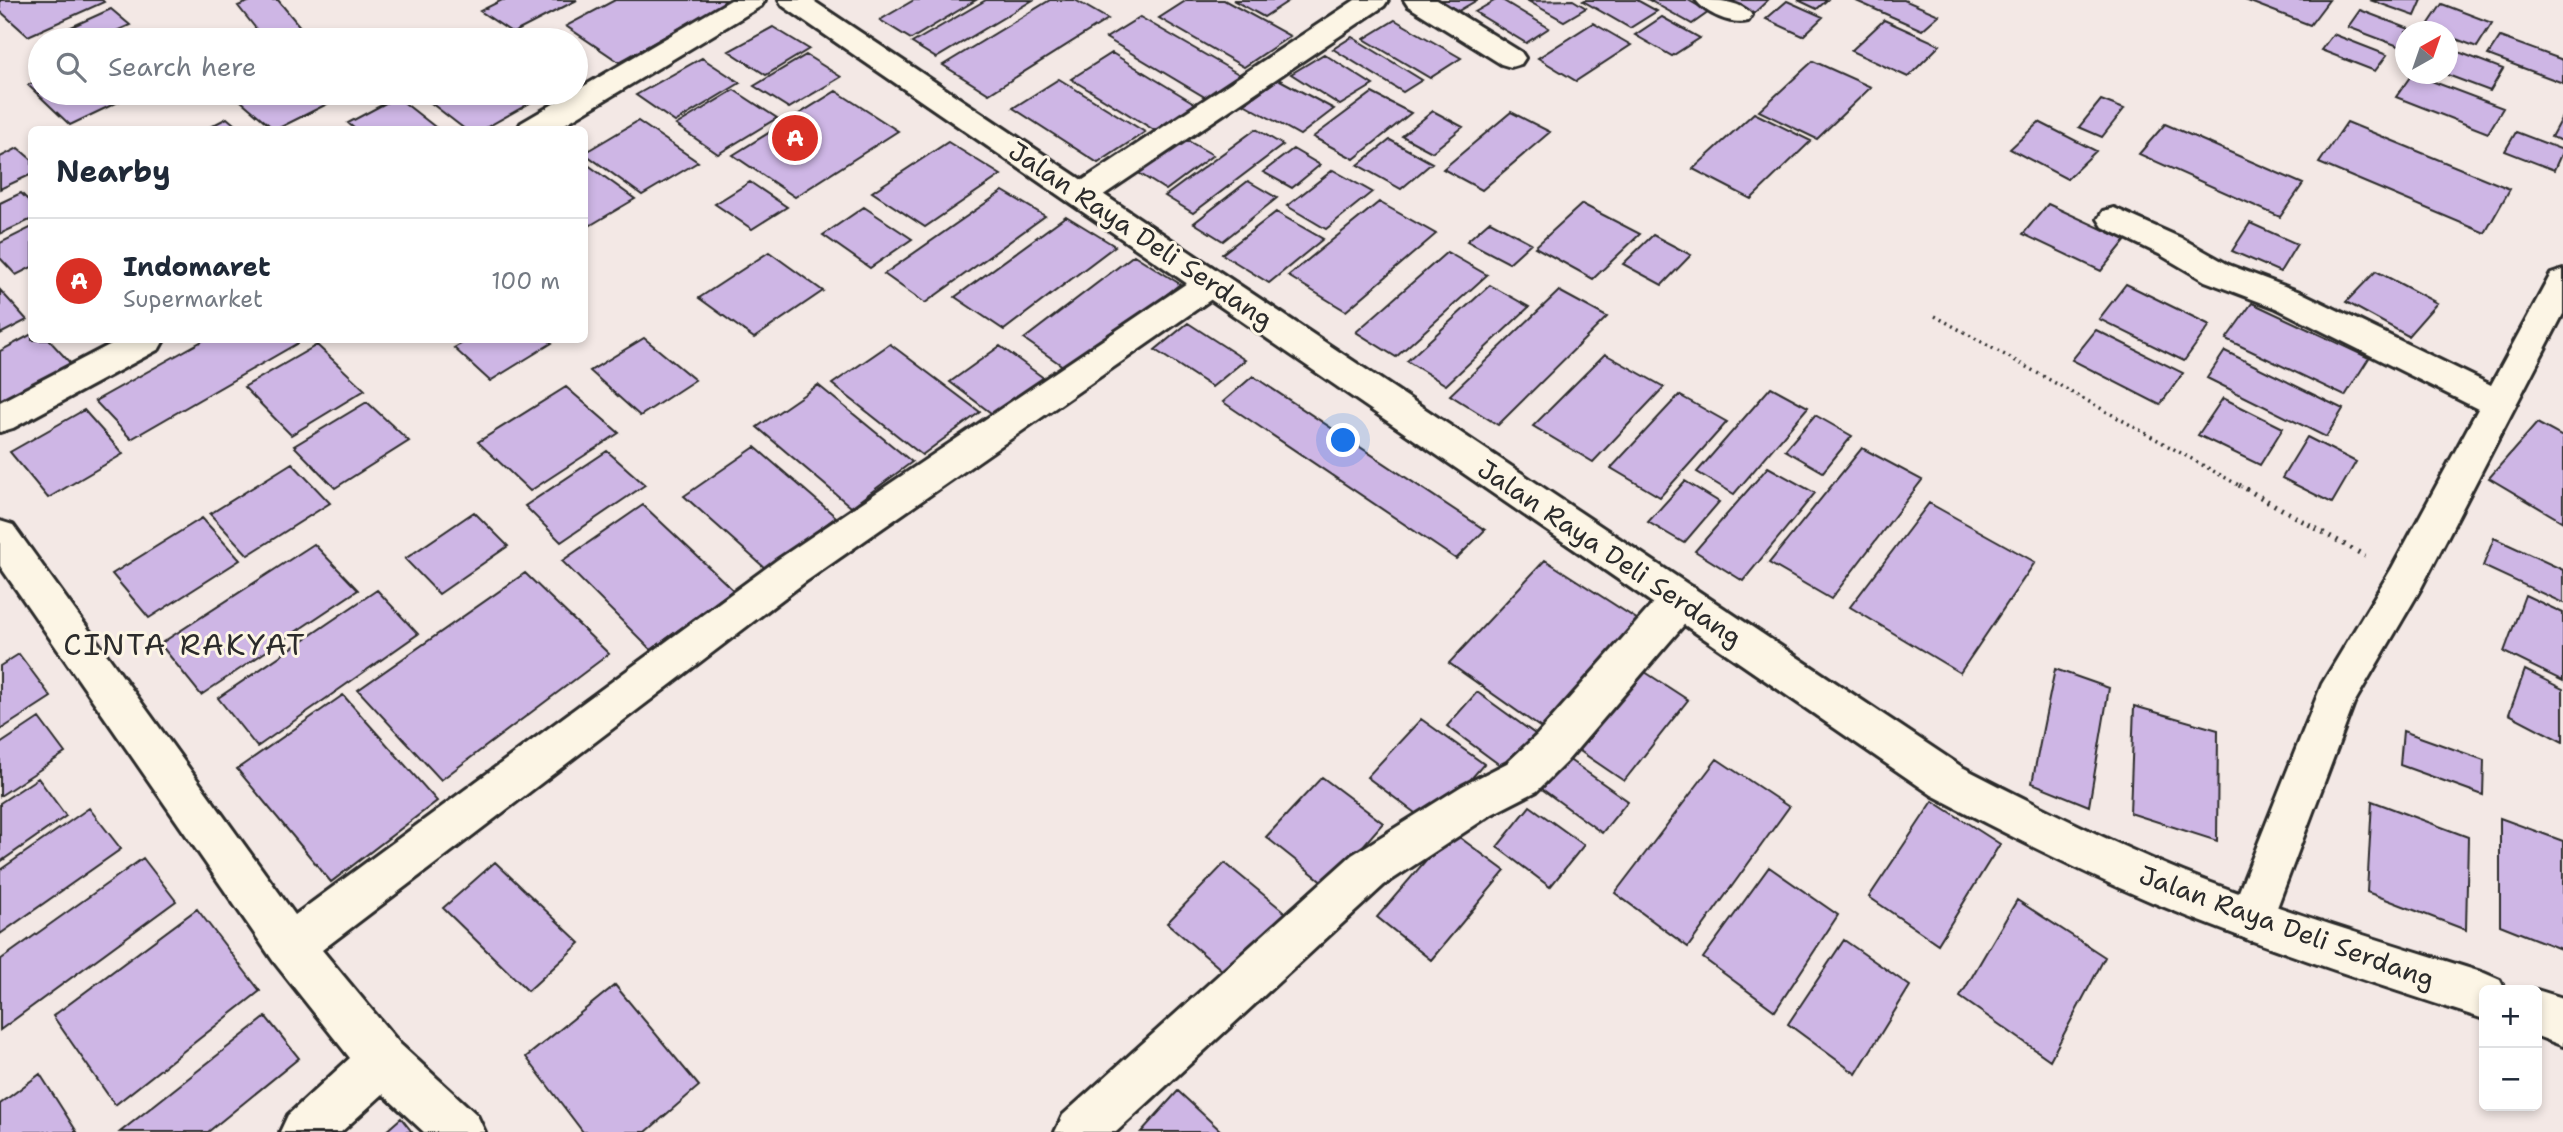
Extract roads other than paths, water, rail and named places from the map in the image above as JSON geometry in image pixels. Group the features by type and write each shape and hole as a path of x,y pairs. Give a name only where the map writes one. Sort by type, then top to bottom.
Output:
{"street":[{"path":"588,97 751,0"},
{"name":"Jalan Raya Deli Serdang","path":"793,0 1947,781 2055,837 2167,887 2251,919 2479,994"},
{"path":"1082,195 1374,0"},
{"path":"1418,0 1511,58"},
{"path":"1710,0 1738,15"},
{"path":"540,126 575,105"},
{"path":"2114,219 2217,273 2288,300 2499,404"},
{"path":"2251,919 2336,697 2406,579 2563,282"},
{"path":"289,946 791,570 1210,283"},
{"path":"0,418 142,343"},
{"path":"0,536 289,946 383,1061 460,1132"},
{"path":"1080,1132 1368,870 1477,800 1522,777 1552,748 1681,600"},
{"path":"2542,1015 2563,1022"},
{"path":"304,1132 383,1061"}],"place":[{"name":"Indomaret","path":"795,138"}],"district":[{"name":"CINTA RAKYAT","path":"185,645"}]}
